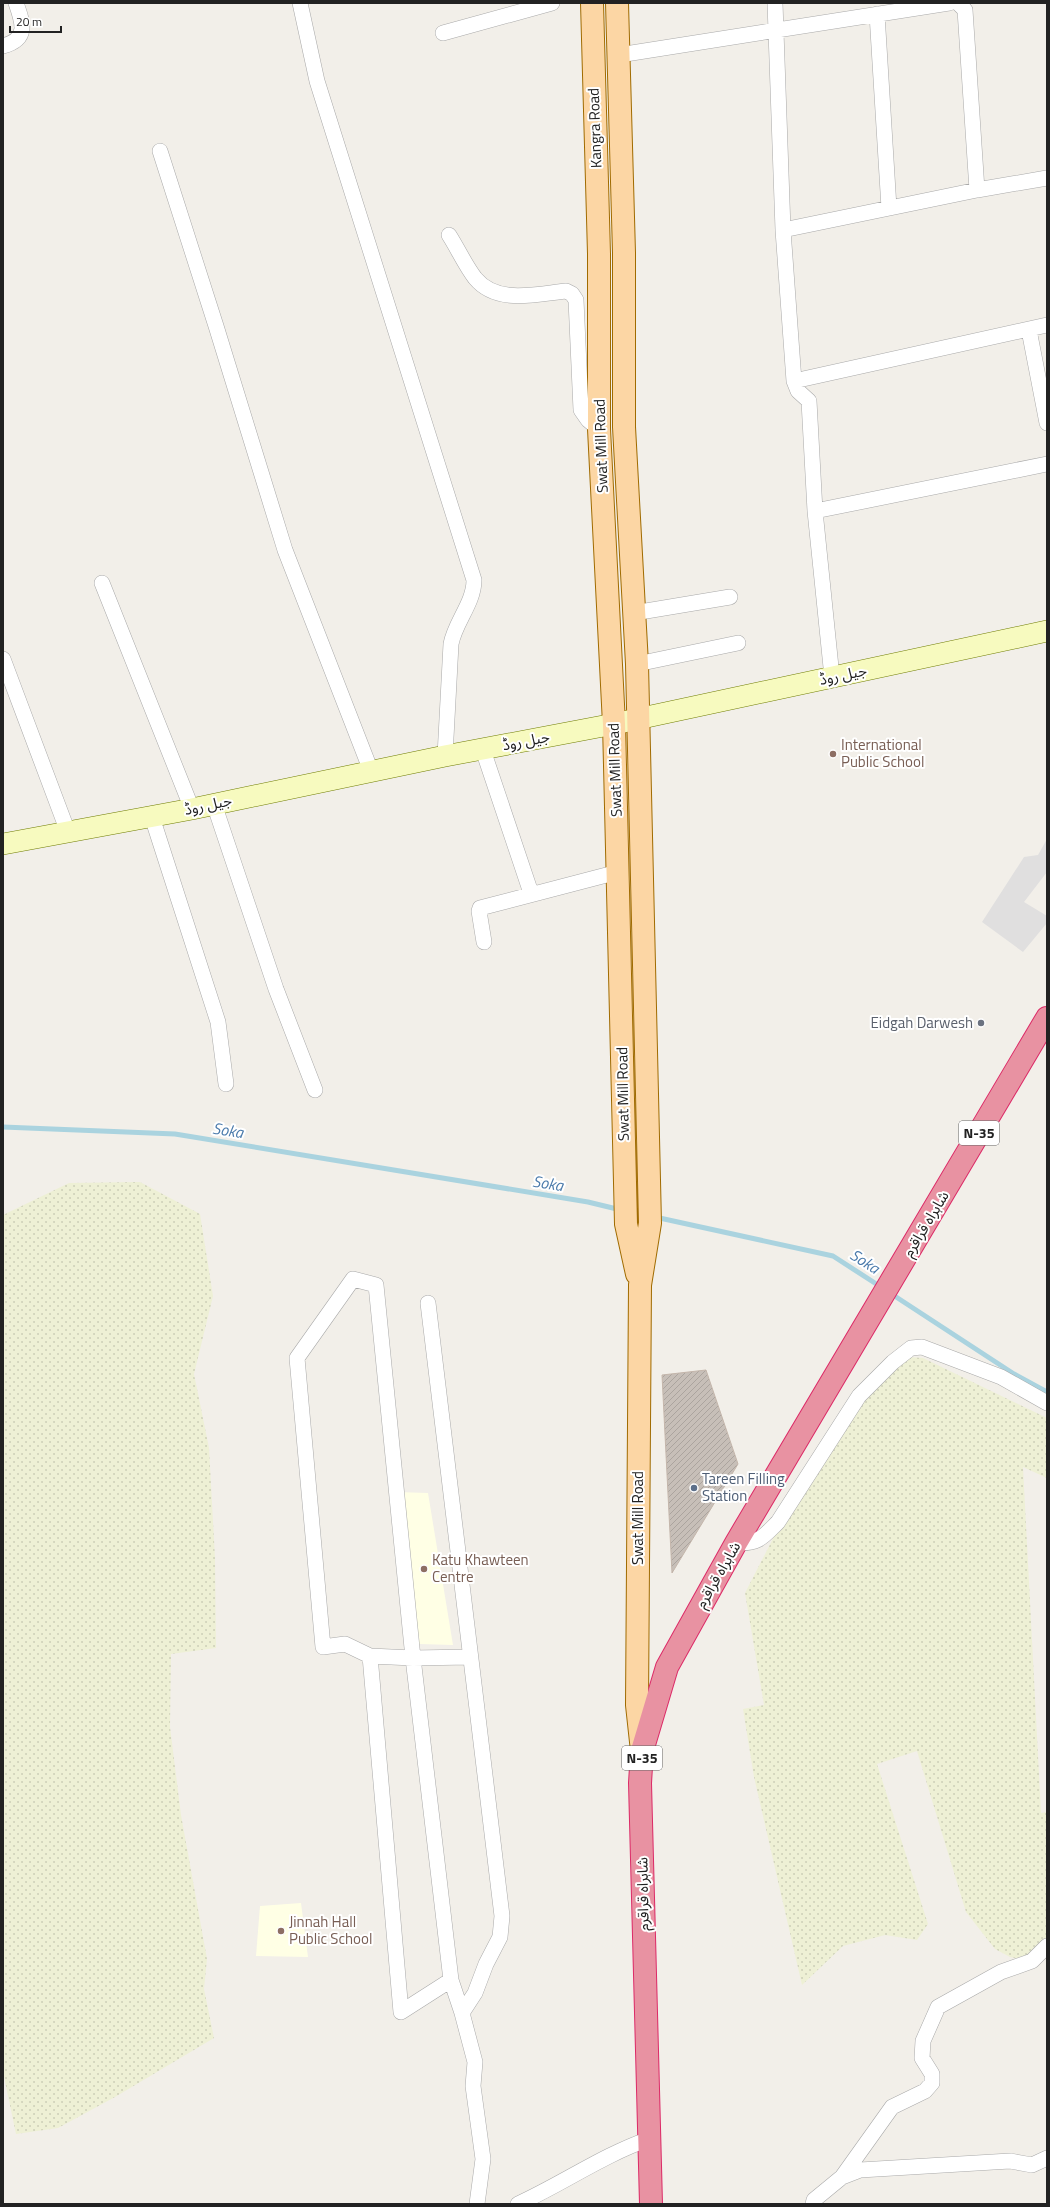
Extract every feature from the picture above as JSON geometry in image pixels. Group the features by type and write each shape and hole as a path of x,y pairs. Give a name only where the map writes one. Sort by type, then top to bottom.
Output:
{"highway":[{"name":"شاہراہ قراقرم","path":"651,2204 641,1799 642,1751 667,1667 736,1542 912,1248 1047,1018"}],"main road":[{"name":"Kangra Road","path":"592,3 600,254"},
{"name":"Kangra Road","path":"617,3 624,253"},
{"name":"Swat Mill Road","path":"624,253 624,427 637,664 650,1224 640,1285 637,1705 642,1751"},
{"name":"Swat Mill Road","path":"600,254 599,429 614,724 626,1224 640,1285"}],"street":[{"path":"3,46 14,43 20,35 23,24 16,3"},
{"path":"300,3 317,81 474,580 472,593 453,634 451,644 445,756"},
{"path":"443,33 532,6 552,3"},
{"path":"775,3 783,230 794,381 798,391 808,401 814,511 832,677"},
{"path":"619,55 949,3"},
{"path":"958,3 965,10 977,190"},
{"path":"877,14 889,208"},
{"path":"160,151 285,550 371,771"},
{"path":"783,230 977,190 1047,178"},
{"path":"449,235 475,278 494,292 516,296 566,291 572,294 576,300 582,410 588,420 599,429"},
{"path":"794,381 1047,325"},
{"path":"1029,330 1047,423"},
{"path":"814,511 1047,464"},
{"path":"102,583 192,809"},
{"path":"634,614 730,597"},
{"name":"جیل روڈ","path":"3,844 152,817 445,756 614,724 1047,631"},
{"path":"637,664 738,643"},
{"path":"3,659 68,832"},
{"path":"483,750 531,893"},
{"path":"214,804 276,989 315,1090"},
{"path":"152,817 218,1022 226,1084"},
{"path":"484,942 479,911 480,908 531,893 618,872"},
{"path":"470,1657 413,1658 370,1656 345,1644 324,1647 297,1358 353,1279 376,1285 413,1658 451,1980 462,2013 475,2062 473,2086 483,2159 477,2204"},
{"path":"428,1303 502,1916 500,1937 486,1964 475,1993 462,2013"},
{"path":"736,1542 751,1543 761,1539 778,1522 859,1396 893,1362 910,1348 922,1347 1001,1377 1047,1404"},
{"path":"370,1656 401,2012 451,1980"},
{"path":"813,2204 814,2200 842,2177 892,2107 925,2091 932,2083 932,2074 922,2058 923,2041 938,2008 1001,1972 1032,1961 1047,1946"},
{"path":"518,2204 548,2190 629,2146 649,2139"},
{"path":"842,2177 860,2170 1010,2161 1032,2165 1047,2158"}],"shaded area":[{"path":"1047,839 1047,872 1024,902 1047,916 1047,923 1023,952 982,922 1024,857 1038,855"},
{"path":"140,1182 200,1214 213,1296 194,1374 209,1448 215,1558 216,1648 171,1654 170,1727 181,1815 207,1959 204,1989 214,2038 115,2097 58,2128 16,2134 3,2072 3,1215 69,1183"},
{"path":"908,1357 923,1358 1047,1418 1047,1478 1023,1467 1041,1813 1047,1812 1047,1944 1030,1961 1010,1957 995,1949 966,1912 917,1751 877,1764 928,1924 917,1940 885,1935 843,1946 802,1985 754,1777 743,1709 764,1705 745,1593 781,1523 848,1420 894,1368"},
{"name":"Katu Khawteen Centre","path":"396,1492 428,1493 453,1645 419,1644"},
{"name":"Jinnah Hall Public School","path":"301,1903 308,1957 256,1956 260,1906"}],"building":[{"path":"706,1370 738,1464 672,1573 662,1375"}],"waterway":[{"name":"Soka","path":"3,1127 175,1134 588,1202 621,1210"},
{"name":"Soka","path":"655,1217 833,1256 881,1287"},
{"name":"Soka","path":"890,1293 1014,1374 1047,1392"}],"place":[{"name":"International Public School","path":"833,754"},
{"name":"Eidgah Darwesh","path":"981,1023"},
{"name":"Tareen Filling Station","path":"694,1488"},
{"name":"Katu Khawteen Centre","path":"424,1569"},
{"name":"Jinnah Hall Public School","path":"281,1931"}]}
